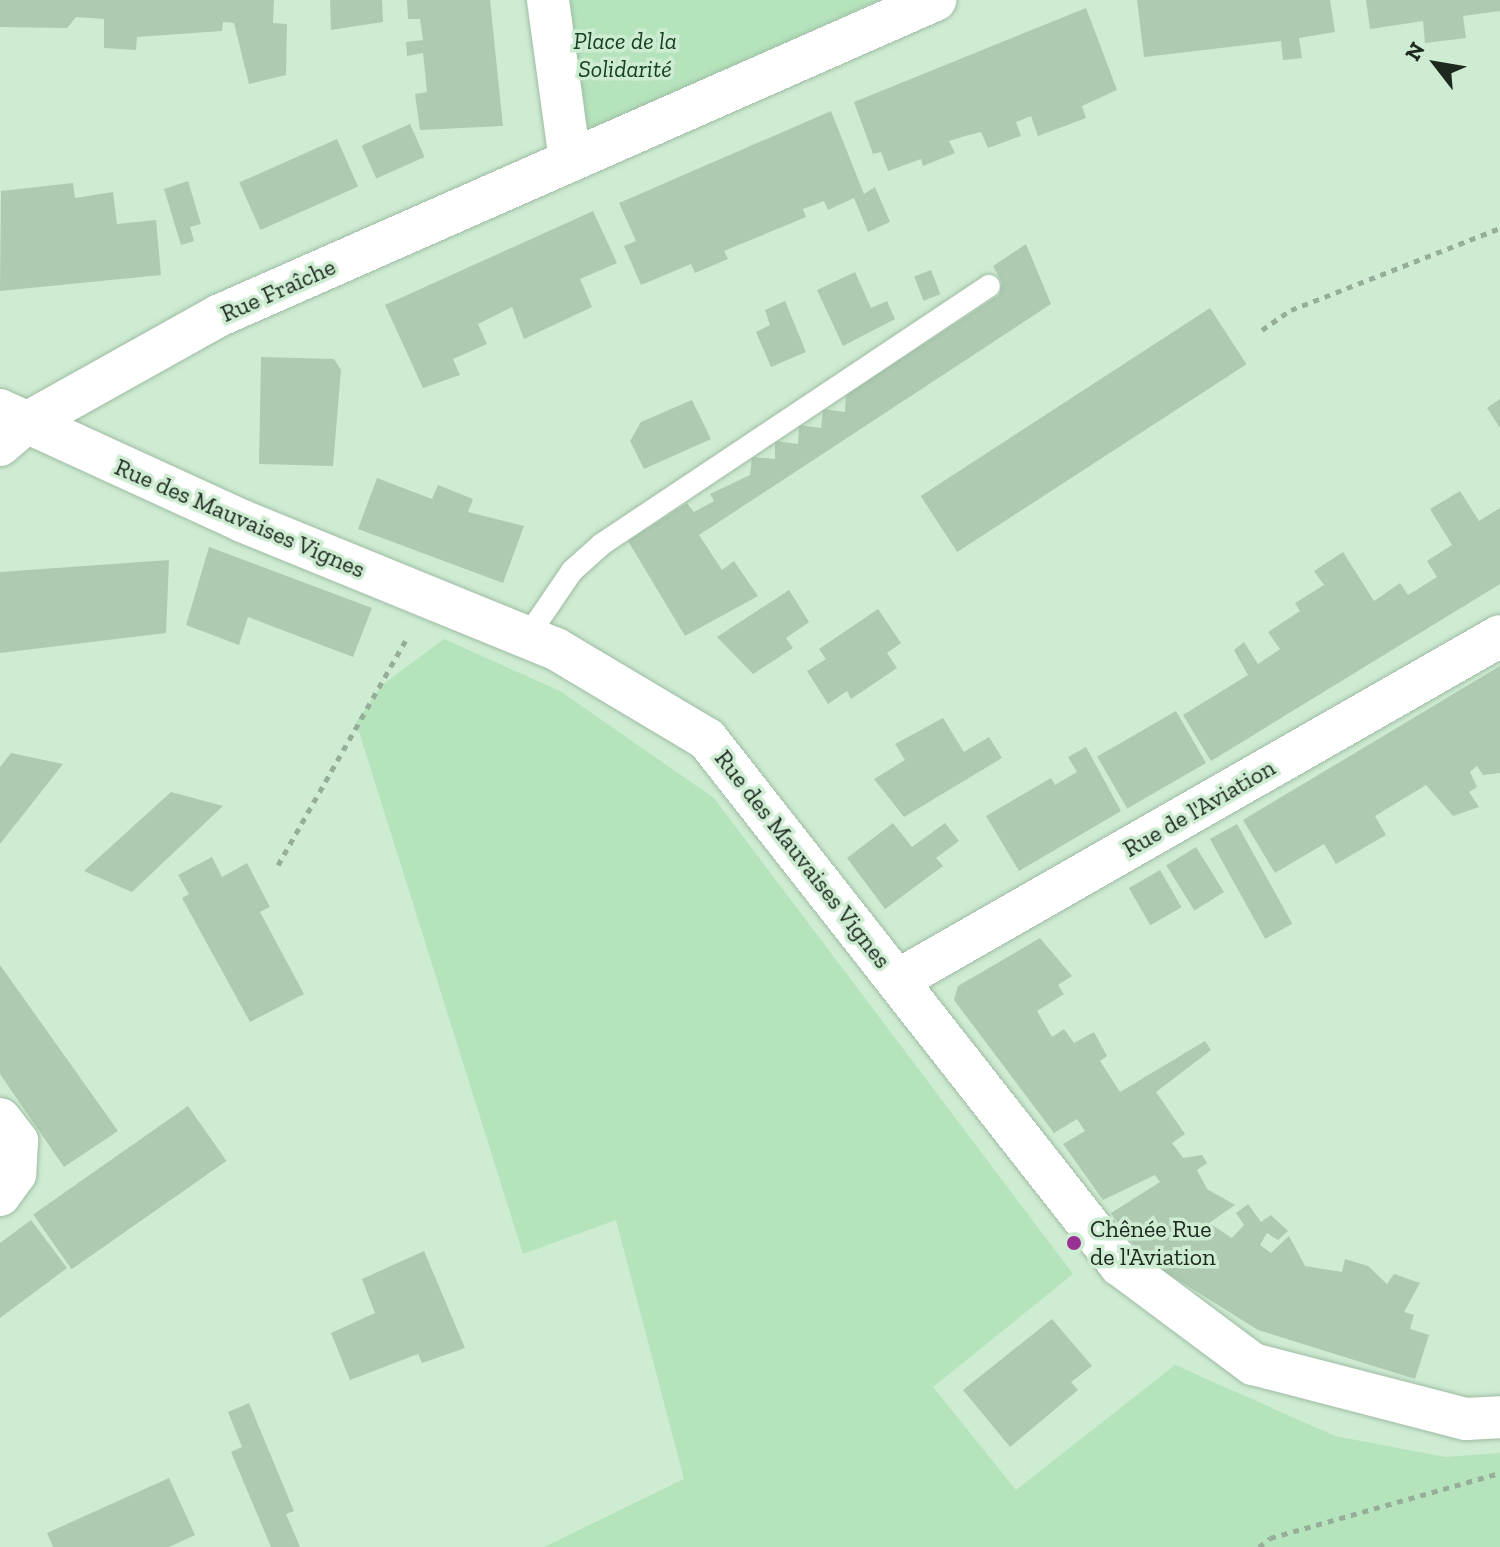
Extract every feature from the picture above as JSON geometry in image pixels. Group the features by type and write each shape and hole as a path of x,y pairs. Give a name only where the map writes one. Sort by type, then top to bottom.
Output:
{"street":[{"path":"548,0 570,161 935,0"},
{"name":"Rue Fraîche","path":"8,426 218,316 570,161"},
{"name":"Rue des Mauvaises Vignes","path":"8,426 527,637 707,739 1105,1249 1228,1351 1466,1419 1500,1417"},
{"name":"Rue de l'Aviation","path":"898,980 1500,636"},
{"path":"0,1119 17,1141 15,1174 0,1195"}],"lane":[{"path":"527,637 572,571 602,544 989,286"}],"path":[{"path":"1262,330 1291,310 1500,228"},
{"path":"278,865 428,597"},
{"path":"1259,1547 1270,1538 1500,1473"}],"green space":[{"name":"Place de la Solidarité","path":"565,0 879,0 595,128 578,122"},
{"path":"444,639 560,691 714,798 1073,1274 933,1387 1016,1490 1175,1365 1335,1436 1445,1457 1500,1453 1500,1547 544,1547 684,1479 616,1220 523,1254 356,722 382,685"}],"building":[{"path":"0,0 274,0 273,23 287,24 286,75 249,84 234,23 223,22 222,31 137,37 136,50 104,48 104,19 76,17 67,28 0,27"},
{"path":"330,0 382,0 383,22 331,30"},
{"path":"407,0 490,0 503,126 420,130 415,94 427,92 423,53 407,56 406,42 423,40 420,19 408,19"},
{"path":"1137,0 1330,0 1335,32 1299,38 1302,58 1283,60 1281,41 1144,57"},
{"path":"1366,0 1500,0 1500,11 1463,16 1466,38 1425,43 1423,21 1370,29"},
{"path":"1086,8 1117,90 1082,106 1086,118 1038,136 1031,116 1016,122 1021,136 988,148 981,132 965,136 949,141 955,153 923,166 921,159 888,171 881,152 873,154 854,102"},
{"path":"831,111 864,194 875,187 890,222 868,232 854,198 828,210 824,201 803,209 806,217 724,251 728,259 695,273 691,264 641,285 624,246 636,241 619,203"},
{"path":"410,124 425,157 376,178 362,146"},
{"path":"337,139 358,187 260,230 239,183"},
{"path":"188,181 201,224 190,227 194,241 181,245 164,189"},
{"path":"73,183 75,198 113,192 117,224 156,220 161,275 0,291 1,191"},
{"path":"593,211 617,263 580,279 592,307 524,339 512,307 478,324 487,344 453,359 460,375 423,388 385,305"},
{"path":"1026,244 1051,304 699,535 722,570 734,561 758,596 685,636 628,541 687,503 694,512 714,501 710,494 750,475 752,457 775,459 775,441 798,444 799,425 821,428 823,409 845,412 846,395 999,295 1002,283 993,266"},
{"path":"931,270 940,294 924,301 914,276"},
{"path":"855,272 871,308 887,301 895,319 843,346 817,290"},
{"path":"785,301 806,352 771,367 756,332 770,325 765,310"},
{"path":"1210,308 1246,364 957,552 921,496"},
{"path":"261,357 334,359 341,370 333,466 259,464"},
{"path":"1500,399 1500,428 1487,408"},
{"path":"692,400 711,439 644,469 630,441 641,422"},
{"path":"377,478 432,499 438,485 473,499 468,512 524,526 503,583 358,529"},
{"path":"1460,491 1479,521 1500,508 1500,584 1211,761 1183,715 1248,675 1234,650 1244,642 1258,664 1280,649 1268,632 1300,611 1295,603 1324,585 1314,571 1343,552 1374,601 1400,583 1408,595 1437,577 1427,561 1452,545 1430,509"},
{"path":"209,547 372,608 353,657 248,617 239,645 186,625"},
{"path":"169,560 166,633 0,653 0,572"},
{"path":"789,590 809,622 786,638 793,648 753,674 717,637"},
{"path":"878,609 901,643 887,653 897,668 851,699 847,691 828,704 807,671 826,659 819,649"},
{"path":"1500,666 1500,773 1483,775 1477,766 1470,772 1477,787 1469,792 1479,807 1453,816 1426,785 1375,816 1386,835 1336,864 1324,844 1275,873 1243,820"},
{"path":"1176,711 1206,763 1127,808 1097,756"},
{"path":"943,718 964,752 989,737 1002,758 904,817 874,779 905,760 895,744"},
{"path":"1086,747 1121,811 1019,871 986,816 1051,778 1055,785 1077,772 1068,757"},
{"path":"11,753 63,764 0,844 0,767"},
{"path":"171,792 223,806 132,892 84,871"},
{"path":"893,823 912,847 945,823 959,841 936,858 943,866 885,909 847,858"},
{"path":"1237,824 1292,924 1265,939 1210,839"},
{"path":"1196,847 1224,892 1194,910 1166,866"},
{"path":"212,857 222,877 247,863 270,907 260,912 304,994 250,1022 182,898 189,894 178,875"},
{"path":"1160,870 1182,907 1150,925 1129,888"},
{"path":"1040,938 1072,976 1058,985 1064,994 1037,1011 1052,1037 1064,1029 1074,1043 1094,1032 1107,1056 1100,1061 1120,1092 1205,1041 1211,1050 1156,1092 1185,1134 1172,1143 1183,1158 1202,1155 1207,1163 1197,1170 1207,1189 1235,1205 1209,1223 1232,1238 1244,1225 1236,1213 1248,1204 1261,1222 1271,1215 1288,1231 1278,1240 1267,1233 1260,1245 1271,1253 1289,1236 1305,1266 1342,1272 1345,1259 1368,1266 1387,1284 1394,1274 1420,1283 1404,1312 1414,1315 1410,1329 1429,1335 1415,1379 1258,1330 1151,1263 1131,1241 1111,1213 1160,1182 1155,1175 1103,1200 1063,1144 1085,1131 1077,1119 1054,1133 954,1000 958,986"},
{"path":"0,965 118,1131 64,1167 0,1074"},
{"path":"188,1106 226,1161 72,1269 33,1214"},
{"path":"31,1220 67,1268 0,1318 0,1243"},
{"path":"424,1251 465,1348 422,1363 418,1354 350,1380 331,1333 375,1313 362,1279"},
{"path":"1052,1319 1092,1366 1071,1382 1078,1390 1010,1447 963,1390"},
{"path":"249,1403 294,1511 286,1514 300,1547 271,1547 231,1452 242,1447 228,1412"},
{"path":"169,1478 195,1535 169,1547 53,1547 47,1533"}],"place":[{"name":"Chênée Rue de l'Aviation","path":"1074,1243"}]}
